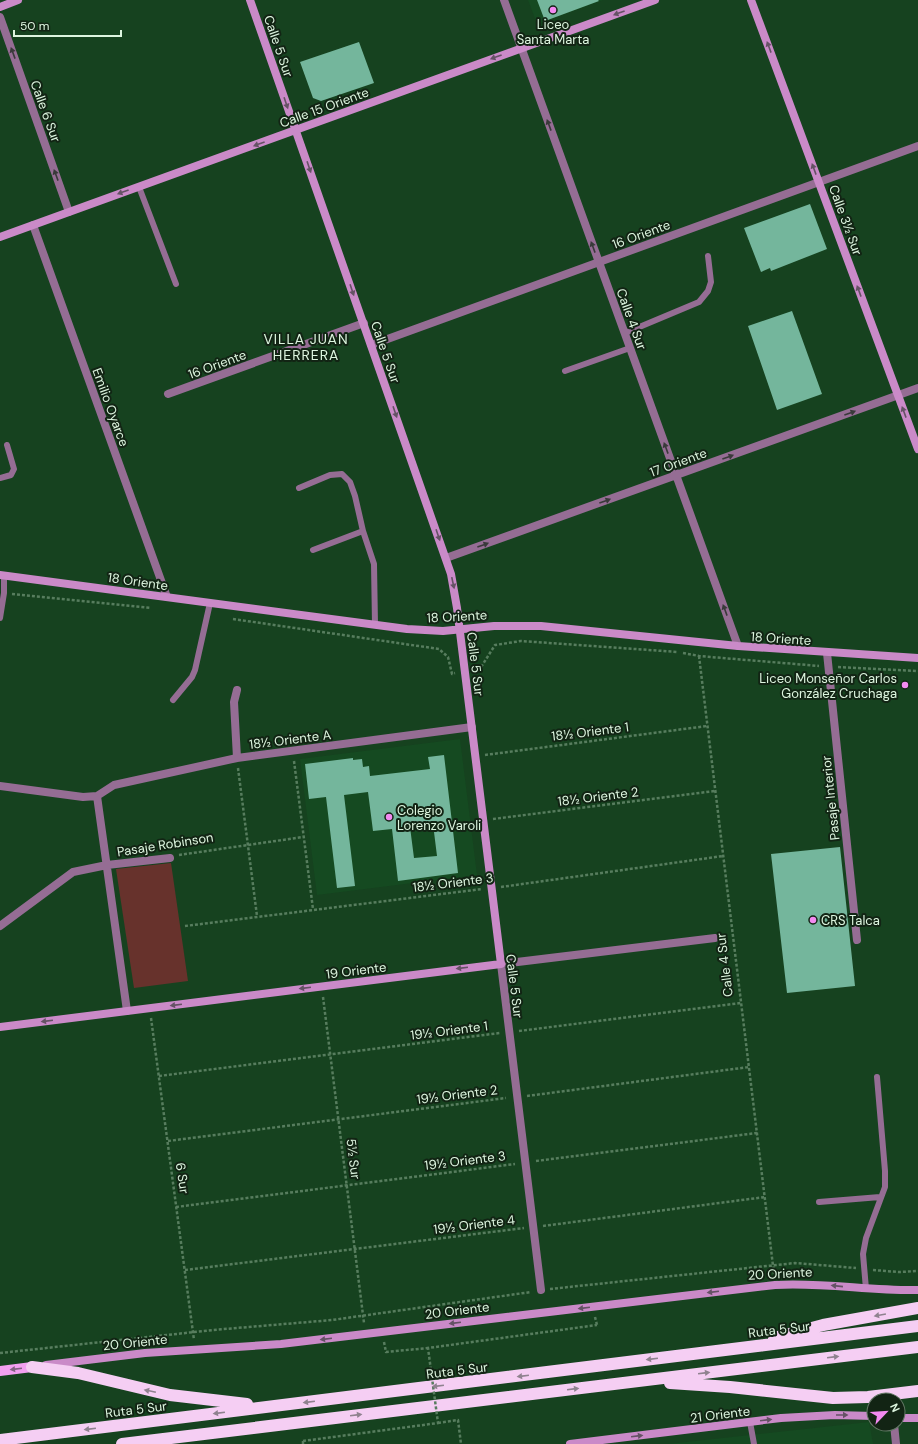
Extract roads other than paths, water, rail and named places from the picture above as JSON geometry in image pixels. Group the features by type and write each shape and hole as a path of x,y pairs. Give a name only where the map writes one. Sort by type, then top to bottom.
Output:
{"highway":[{"path":"746,1347 823,1326 918,1308"},
{"name":"Ruta 5 Sur","path":"0,1440 918,1326"},
{"path":"122,1444 918,1347"},
{"path":"32,1367 78,1373 170,1395 207,1401 272,1406"},
{"path":"637,1382 709,1385 828,1398 868,1397 918,1391"},
{"path":"196,1444 248,1428"}],"main road":[{"name":"20 Oriente","path":"0,1371 32,1367"}],"street":[{"path":"0,7 18,0"},
{"name":"Calle 5 Sur","path":"250,0 446,558 454,590 541,1290"},
{"name":"Calle 4 Sur","path":"504,0 738,646"},
{"name":"Calle 15 Oriente","path":"0,237 655,0"},
{"name":"Calle 3½ Sur","path":"752,0 918,449"},
{"name":"Calle 6 Sur","path":"0,18 69,212"},
{"name":"16 Oriente","path":"371,345 918,146"},
{"name":"Emilio Oyarce","path":"33,225 167,597"},
{"name":"16 Oriente","path":"168,394 364,324"},
{"name":"17 Oriente","path":"446,558 918,388"},
{"name":"18 Oriente","path":"2,575 407,629 459,630 494,626 533,626 738,646 918,658"},
{"name":"Pasaje Interior","path":"827,653 857,940"},
{"path":"237,758 234,702 238,690"},
{"name":"18½ Oriente A","path":"96,796 114,785 237,758 472,727"},
{"path":"2,788 83,797 96,796 128,1011"},
{"name":"Pasaje Robinson","path":"0,926 67,875 80,870 170,858"},
{"name":"19 Oriente","path":"0,1027 714,938"},
{"name":"20 Oriente","path":"32,1367 145,1354 281,1344 775,1285 815,1284 866,1289 918,1290"},
{"name":"21 Oriente","path":"570,1444 592,1443 750,1422 811,1416 866,1416"},
{"path":"906,1418 918,1418"},
{"path":"895,1432 896,1444"}],"lane":[{"path":"139,187 176,284"},
{"path":"624,333 699,302 708,291 711,282 708,256"},
{"path":"565,371 630,348"},
{"path":"0,478 11,475 14,469 7,445"},
{"path":"299,488 330,475 342,474 350,482 355,496 363,531 374,564 375,625"},
{"path":"313,550 363,531"},
{"path":"0,618 4,593 2,575"},
{"path":"173,700 192,677 195,670 210,603"},
{"path":"866,1289 863,1254 866,1238 885,1187 877,1077"},
{"path":"819,1202 880,1197"},
{"path":"750,1422 754,1444"}],"place":[{"name":"Liceo Santa Marta","path":"553,10"},
{"name":"Liceo Monseñor Carlos González Cruchaga","path":"905,685"},
{"name":"Colegio Lorenzo Varoli","path":"389,817"},
{"name":"CRS Talca","path":"813,920"}],"district":[{"name":"VILLA JUAN HERRERA","path":"306,348"}]}
